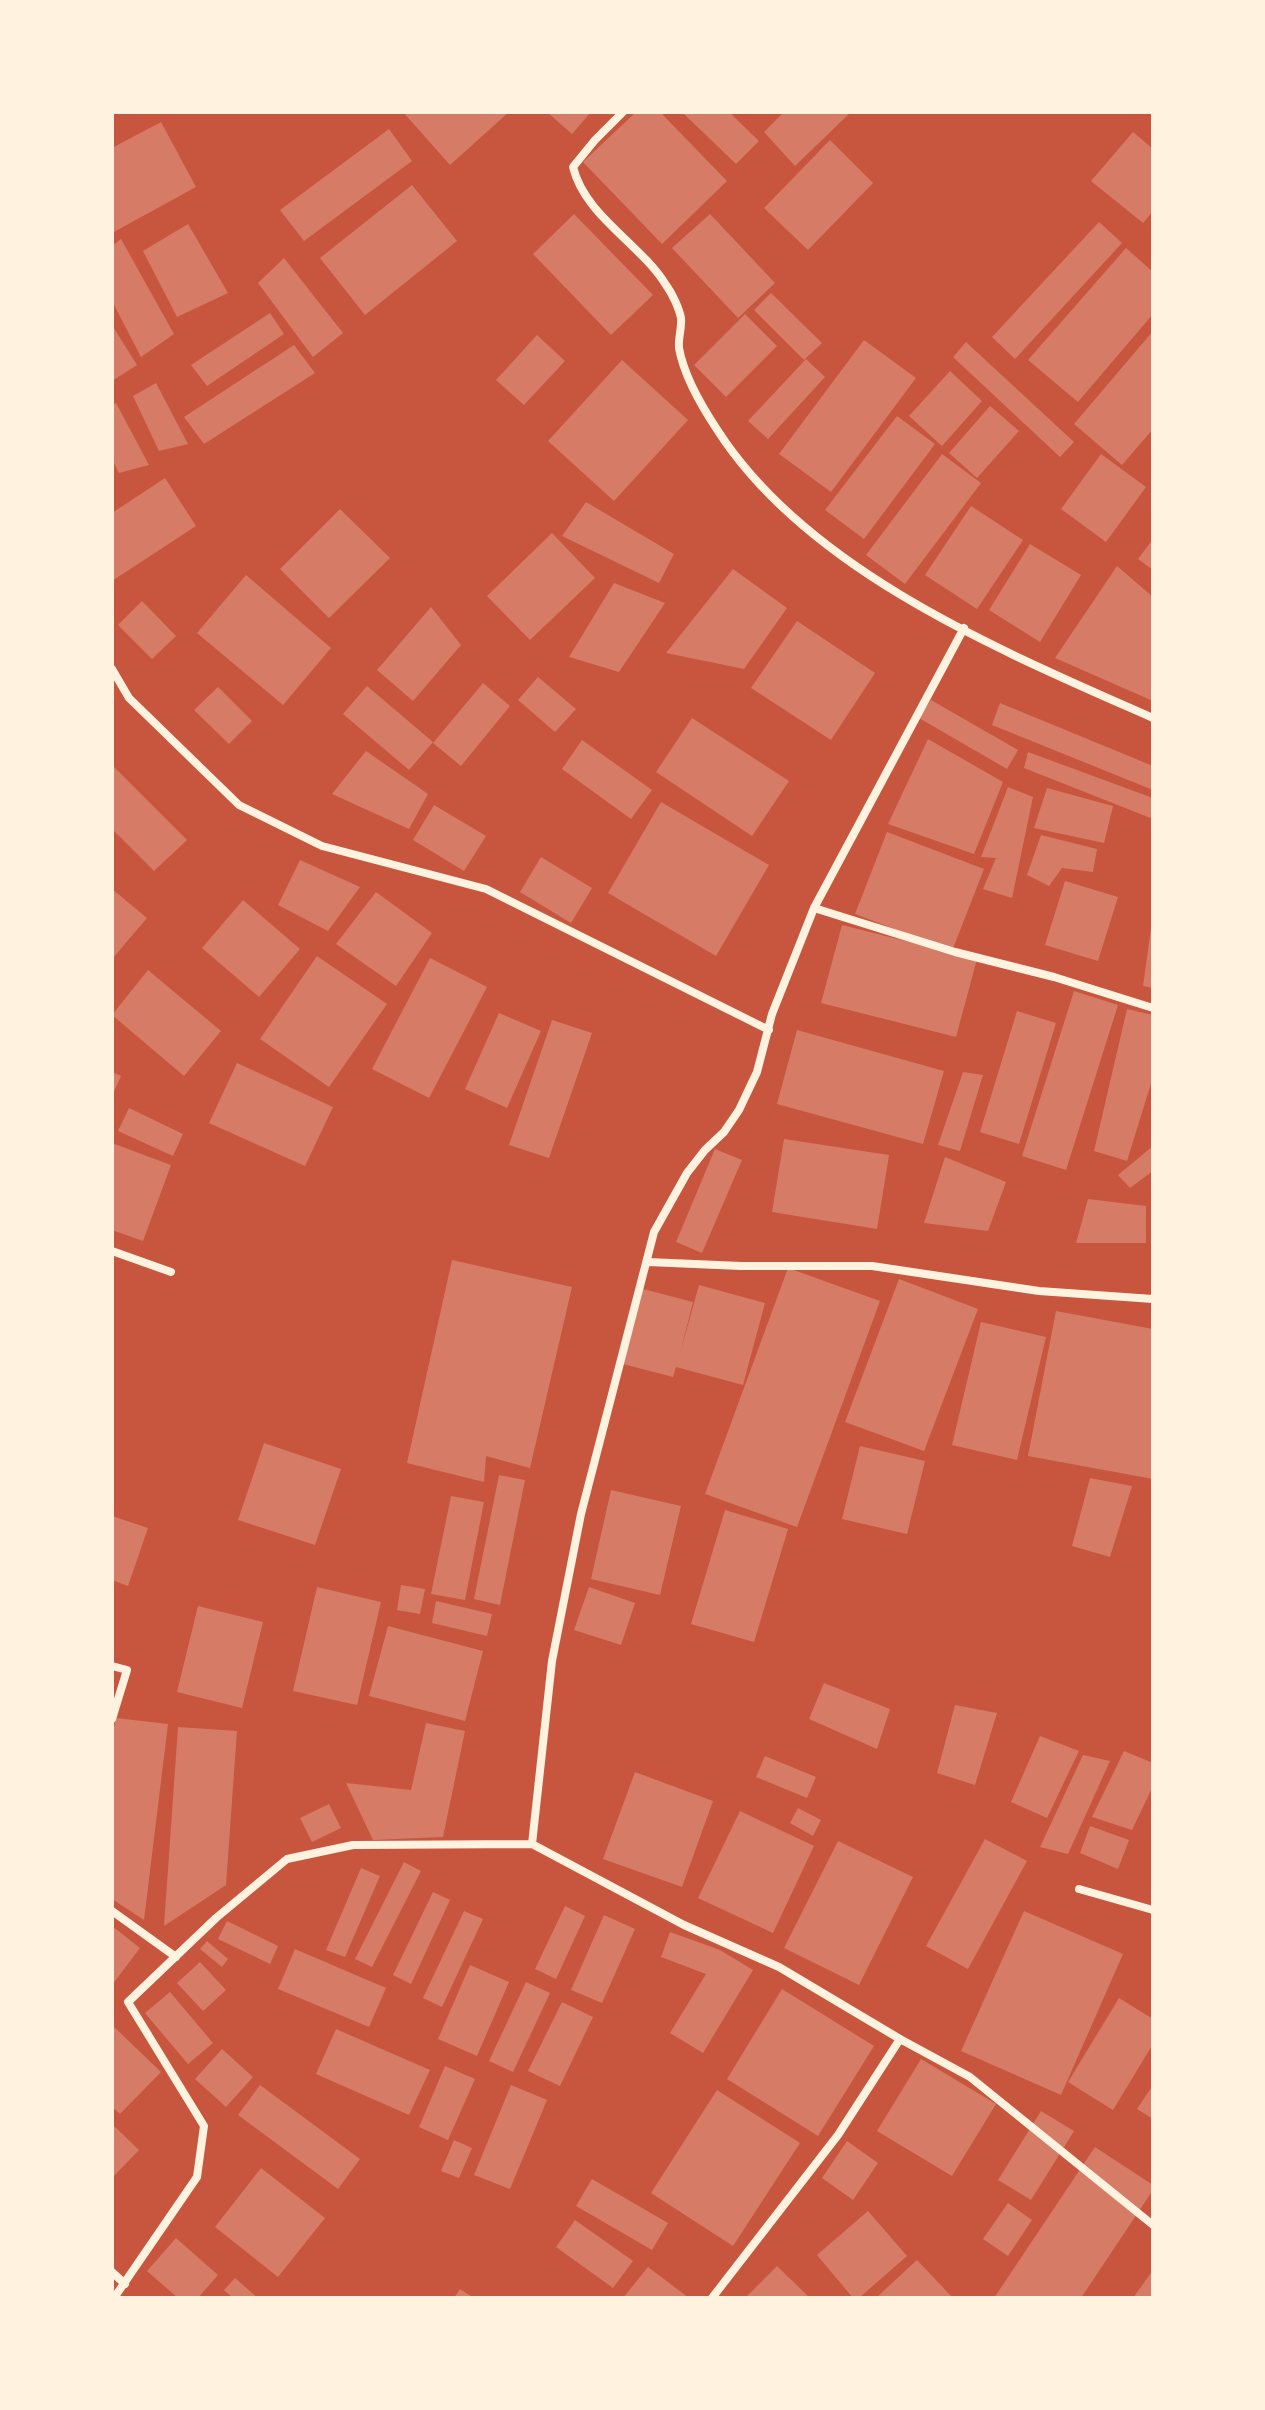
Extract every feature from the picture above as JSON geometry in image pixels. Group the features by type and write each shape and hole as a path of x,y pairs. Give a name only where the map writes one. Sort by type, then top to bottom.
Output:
{"street":[{"path":"623,112 573,167 578,185 606,220 648,259 668,287 681,318 679,348 691,384 719,432 771,498 861,571 1014,656 1153,718"},
{"path":"532,1844 552,1661 578,1529 654,1232 687,1173 739,1110 757,1072 772,1014 814,908 894,753 964,628"},
{"path":"112,669 129,698 239,805 322,846 486,889 769,1030"},
{"path":"814,908 1153,1008"},
{"path":"112,1251 171,1272"},
{"path":"648,1262 872,1266 1039,1291 1153,1299"},
{"path":"112,1666 127,1670 112,1719"},
{"path":"114,2298 197,2177 204,2126 128,2002 216,1918 287,1859 353,1845 532,1844 684,1925 779,1967 970,2077 1153,2225"},
{"path":"1079,1889 1153,1910"},
{"path":"112,1911 176,1957"},
{"path":"712,2298 838,2135 900,2039"},
{"path":"112,2272 125,2284"}],"building":[{"path":"403,112 509,112 450,165"},
{"path":"547,112 591,112 572,134"},
{"path":"636,112 660,112 727,181 662,244 583,162"},
{"path":"682,112 729,112 759,141 736,164"},
{"path":"784,112 851,112 795,166 764,132"},
{"path":"161,122 196,187 112,233 112,148"},
{"path":"389,129 412,161 304,241 280,210"},
{"path":"1133,132 1153,149 1153,211 1143,223 1091,181"},
{"path":"830,140 873,183 808,250 764,208"},
{"path":"412,185 457,241 365,315 320,258"},
{"path":"574,214 653,295 611,335 533,254"},
{"path":"710,214 775,283 738,318 672,248"},
{"path":"1099,222 1122,243 1015,359 992,337"},
{"path":"188,224 228,293 177,317 143,251"},
{"path":"121,239 174,334 141,357 112,301 112,246"},
{"path":"1126,248 1153,272 1153,314 1078,402 1028,360"},
{"path":"284,258 343,333 313,357 258,283"},
{"path":"771,293 822,343 804,360 754,310"},
{"path":"270,313 284,334 207,386 191,365"},
{"path":"745,314 777,346 726,397 694,365"},
{"path":"112,325 137,365 112,381"},
{"path":"1153,331 1153,429 1122,465 1074,424"},
{"path":"537,335 565,361 524,405 496,380"},
{"path":"864,340 916,378 831,492 779,454"},
{"path":"966,342 1074,442 1060,457 953,357"},
{"path":"294,345 315,373 204,444 184,417"},
{"path":"806,359 825,377 768,439 748,421"},
{"path":"622,360 688,420 614,501 548,441"},
{"path":"950,371 982,401 942,446 909,416"},
{"path":"156,383 188,444 159,451 133,396"},
{"path":"116,403 149,465 119,473 112,459 112,405"},
{"path":"990,406 1019,431 977,478 949,453"},
{"path":"897,416 935,444 864,539 825,510"},
{"path":"942,454 981,483 905,584 866,555"},
{"path":"1101,454 1146,487 1106,542 1061,509"},
{"path":"165,478 196,526 112,581 112,513"},
{"path":"586,502 674,554 659,583 562,536"},
{"path":"971,506 1023,540 977,609 925,575"},
{"path":"340,509 390,558 329,618 280,569"},
{"path":"552,533 595,578 530,640 487,596"},
{"path":"1153,539 1153,570 1138,559"},
{"path":"1030,544 1081,575 1040,642 989,610"},
{"path":"1117,566 1153,597 1153,701 1055,658"},
{"path":"733,569 787,608 744,669 666,653"},
{"path":"246,575 331,648 283,705 197,633"},
{"path":"614,583 665,603 619,672 569,657"},
{"path":"142,601 176,636 152,659 118,625"},
{"path":"431,607 461,645 413,701 377,670"},
{"path":"797,621 875,673 831,740 751,688"},
{"path":"538,677 576,709 555,732 518,700"},
{"path":"483,683 510,706 461,766 433,743"},
{"path":"367,686 433,742 409,770 343,714"},
{"path":"218,687 252,721 229,744 194,710"},
{"path":"931,700 1018,750 1007,769 919,718"},
{"path":"1000,703 1153,766 1153,790 992,725"},
{"path":"692,718 789,781 752,836 656,772"},
{"path":"928,739 1003,782 974,854 888,824"},
{"path":"582,740 652,790 631,819 562,769"},
{"path":"366,751 428,794 409,829 332,794"},
{"path":"1028,752 1153,798 1153,819 1024,768"},
{"path":"112,765 187,840 154,871 112,829"},
{"path":"1008,787 1033,797 1012,898 983,889 996,858 981,857"},
{"path":"1047,788 1113,806 1104,843 1034,828"},
{"path":"661,802 769,865 716,956 608,893"},
{"path":"434,805 486,836 464,871 413,840"},
{"path":"887,832 984,869 952,951 855,914"},
{"path":"1041,835 1097,849 1093,872 1062,868 1049,886 1027,875"},
{"path":"541,857 592,888 571,923 520,892"},
{"path":"300,860 360,887 328,931 278,905"},
{"path":"1065,881 1118,897 1098,961 1045,945"},
{"path":"112,889 147,918 112,959"},
{"path":"376,892 432,933 396,986 336,944"},
{"path":"243,900 300,949 259,997 202,948"},
{"path":"842,925 977,959 956,1037 821,1003"},
{"path":"1153,928 1153,988 1143,986"},
{"path":"317,956 387,1004 329,1087 260,1039"},
{"path":"430,958 487,987 429,1098 372,1069"},
{"path":"148,970 221,1031 184,1076 112,1015"},
{"path":"1074,991 1118,1005 1066,1170 1022,1156"},
{"path":"1127,1009 1153,1015 1153,1077 1127,1161 1094,1151"},
{"path":"1017,1011 1056,1023 1019,1144 980,1132"},
{"path":"499,1013 541,1031 507,1108 465,1089"},
{"path":"552,1020 592,1033 549,1158 509,1145"},
{"path":"797,1030 944,1071 923,1144 777,1104"},
{"path":"237,1063 333,1107 305,1166 209,1123"},
{"path":"112,1072 121,1076 112,1096"},
{"path":"963,1072 983,1075 960,1151 938,1145"},
{"path":"129,1108 183,1134 173,1156 118,1131"},
{"path":"784,1139 889,1155 877,1229 772,1212"},
{"path":"112,1143 171,1165 143,1241 112,1230"},
{"path":"1153,1146 1153,1171 1130,1188 1118,1175"},
{"path":"715,1149 742,1160 702,1253 676,1242"},
{"path":"945,1157 1006,1182 988,1231 924,1223"},
{"path":"1088,1199 1146,1206 1146,1243 1076,1243"},
{"path":"452,1260 572,1287 530,1468 486,1456 484,1482 407,1463"},
{"path":"788,1268 880,1301 797,1527 705,1494"},
{"path":"899,1279 978,1309 924,1451 845,1422"},
{"path":"699,1285 765,1303 743,1385 676,1367 673,1377 623,1364 643,1289 693,1302 680,1354"},
{"path":"1056,1311 1153,1329 1153,1479 1028,1456"},
{"path":"981,1322 1046,1337 1017,1460 952,1445"},
{"path":"264,1443 341,1469 315,1545 238,1520"},
{"path":"860,1446 925,1461 907,1534 842,1519"},
{"path":"499,1475 525,1480 500,1605 474,1599"},
{"path":"1090,1478 1132,1486 1110,1557 1072,1546"},
{"path":"611,1490 681,1506 660,1595 591,1579"},
{"path":"451,1496 484,1502 465,1600 431,1594"},
{"path":"725,1510 788,1529 754,1642 691,1624"},
{"path":"112,1516 148,1528 128,1586 112,1580"},
{"path":"401,1585 425,1589 420,1614 397,1610"},
{"path":"317,1587 381,1602 357,1705 293,1691"},
{"path":"589,1587 635,1603 621,1645 574,1630"},
{"path":"436,1601 492,1614 487,1636 432,1623"},
{"path":"198,1606 263,1622 242,1708 177,1692"},
{"path":"388,1626 483,1651 465,1721 369,1696"},
{"path":"824,1683 890,1709 877,1749 809,1719"},
{"path":"955,1705 997,1713 975,1785 937,1773"},
{"path":"116,1718 168,1724 144,1920 112,1899 112,1736"},
{"path":"426,1723 465,1731 443,1837 373,1840 346,1783 411,1790"},
{"path":"178,1727 237,1731 226,1885 164,1926"},
{"path":"1040,1736 1079,1751 1047,1818 1011,1802"},
{"path":"1124,1751 1153,1763 1153,1786 1132,1830 1092,1817"},
{"path":"1083,1755 1110,1761 1068,1854 1040,1847"},
{"path":"765,1756 816,1777 807,1798 756,1777"},
{"path":"635,1772 713,1801 682,1887 603,1859"},
{"path":"329,1804 341,1828 312,1842 300,1818"},
{"path":"798,1808 821,1820 813,1836 790,1823"},
{"path":"740,1811 814,1846 773,1933 698,1898"},
{"path":"1090,1826 1129,1840 1118,1869 1080,1853"},
{"path":"985,1839 1027,1861 968,1969 926,1946"},
{"path":"838,1841 913,1877 859,1985 784,1948"},
{"path":"404,1862 421,1871 372,1967 355,1959"},
{"path":"361,1868 380,1876 345,1957 326,1950"},
{"path":"433,1892 450,1900 411,1984 393,1975"},
{"path":"565,1906 585,1916 556,1979 535,1969"},
{"path":"464,1911 483,1919 442,2007 423,1998"},
{"path":"1024,1911 1123,1954 1061,2095 961,2051"},
{"path":"604,1915 635,1929 602,2003 571,1990"},
{"path":"227,1921 278,1946 270,1964 218,1939"},
{"path":"112,1926 140,1948 112,1985"},
{"path":"670,1932 720,1950 753,1970 703,2053 670,2033 706,1974 661,1957"},
{"path":"207,1941 228,1959 222,1967 200,1949"},
{"path":"295,1949 386,1988 369,2027 278,1989"},
{"path":"200,1962 226,1990 203,2011 177,1983"},
{"path":"470,1965 509,1982 477,2056 438,2039"},
{"path":"526,1982 550,1993 513,2072 489,2061"},
{"path":"782,1989 874,2046 818,2136 727,2079"},
{"path":"170,1992 213,2043 188,2064 145,2013"},
{"path":"1119,1998 1153,2019 1153,2044 1113,2110 1068,2082"},
{"path":"562,2002 593,2017 560,2086 528,2071"},
{"path":"112,2025 161,2072 120,2114 112,2107"},
{"path":"336,2029 430,2070 409,2115 316,2074"},
{"path":"222,2049 253,2077 226,2107 195,2079"},
{"path":"921,2059 996,2104 952,2176 877,2131"},
{"path":"445,2066 475,2079 448,2140 419,2127"},
{"path":"260,2085 360,2159 338,2189 238,2115"},
{"path":"511,2085 547,2100 510,2189 474,2175"},
{"path":"1153,2085 1153,2119 1137,2109"},
{"path":"717,2090 800,2143 733,2246 651,2193"},
{"path":"1041,2111 1074,2131 1031,2200 998,2180"},
{"path":"112,2124 139,2150 112,2178"},
{"path":"454,2140 472,2148 459,2178 441,2171"},
{"path":"847,2141 878,2163 853,2200 822,2178"},
{"path":"1095,2147 1153,2185 1153,2190 1081,2298 994,2298"},
{"path":"261,2168 325,2218 278,2277 215,2227"},
{"path":"592,2179 668,2223 652,2250 576,2206"},
{"path":"1008,2203 1032,2220 1008,2256 983,2239"},
{"path":"868,2211 907,2256 859,2298 853,2298 817,2255"},
{"path":"575,2220 633,2261 613,2288 556,2247"},
{"path":"176,2238 218,2275 198,2298 178,2298 147,2271"},
{"path":"917,2260 953,2298 876,2298"},
{"path":"777,2266 810,2298 745,2298"},
{"path":"648,2267 689,2298 623,2298"},
{"path":"1153,2270 1153,2298 1133,2298"},
{"path":"235,2278 258,2298 233,2298 224,2290"},
{"path":"460,2289 474,2298 454,2298"}]}
